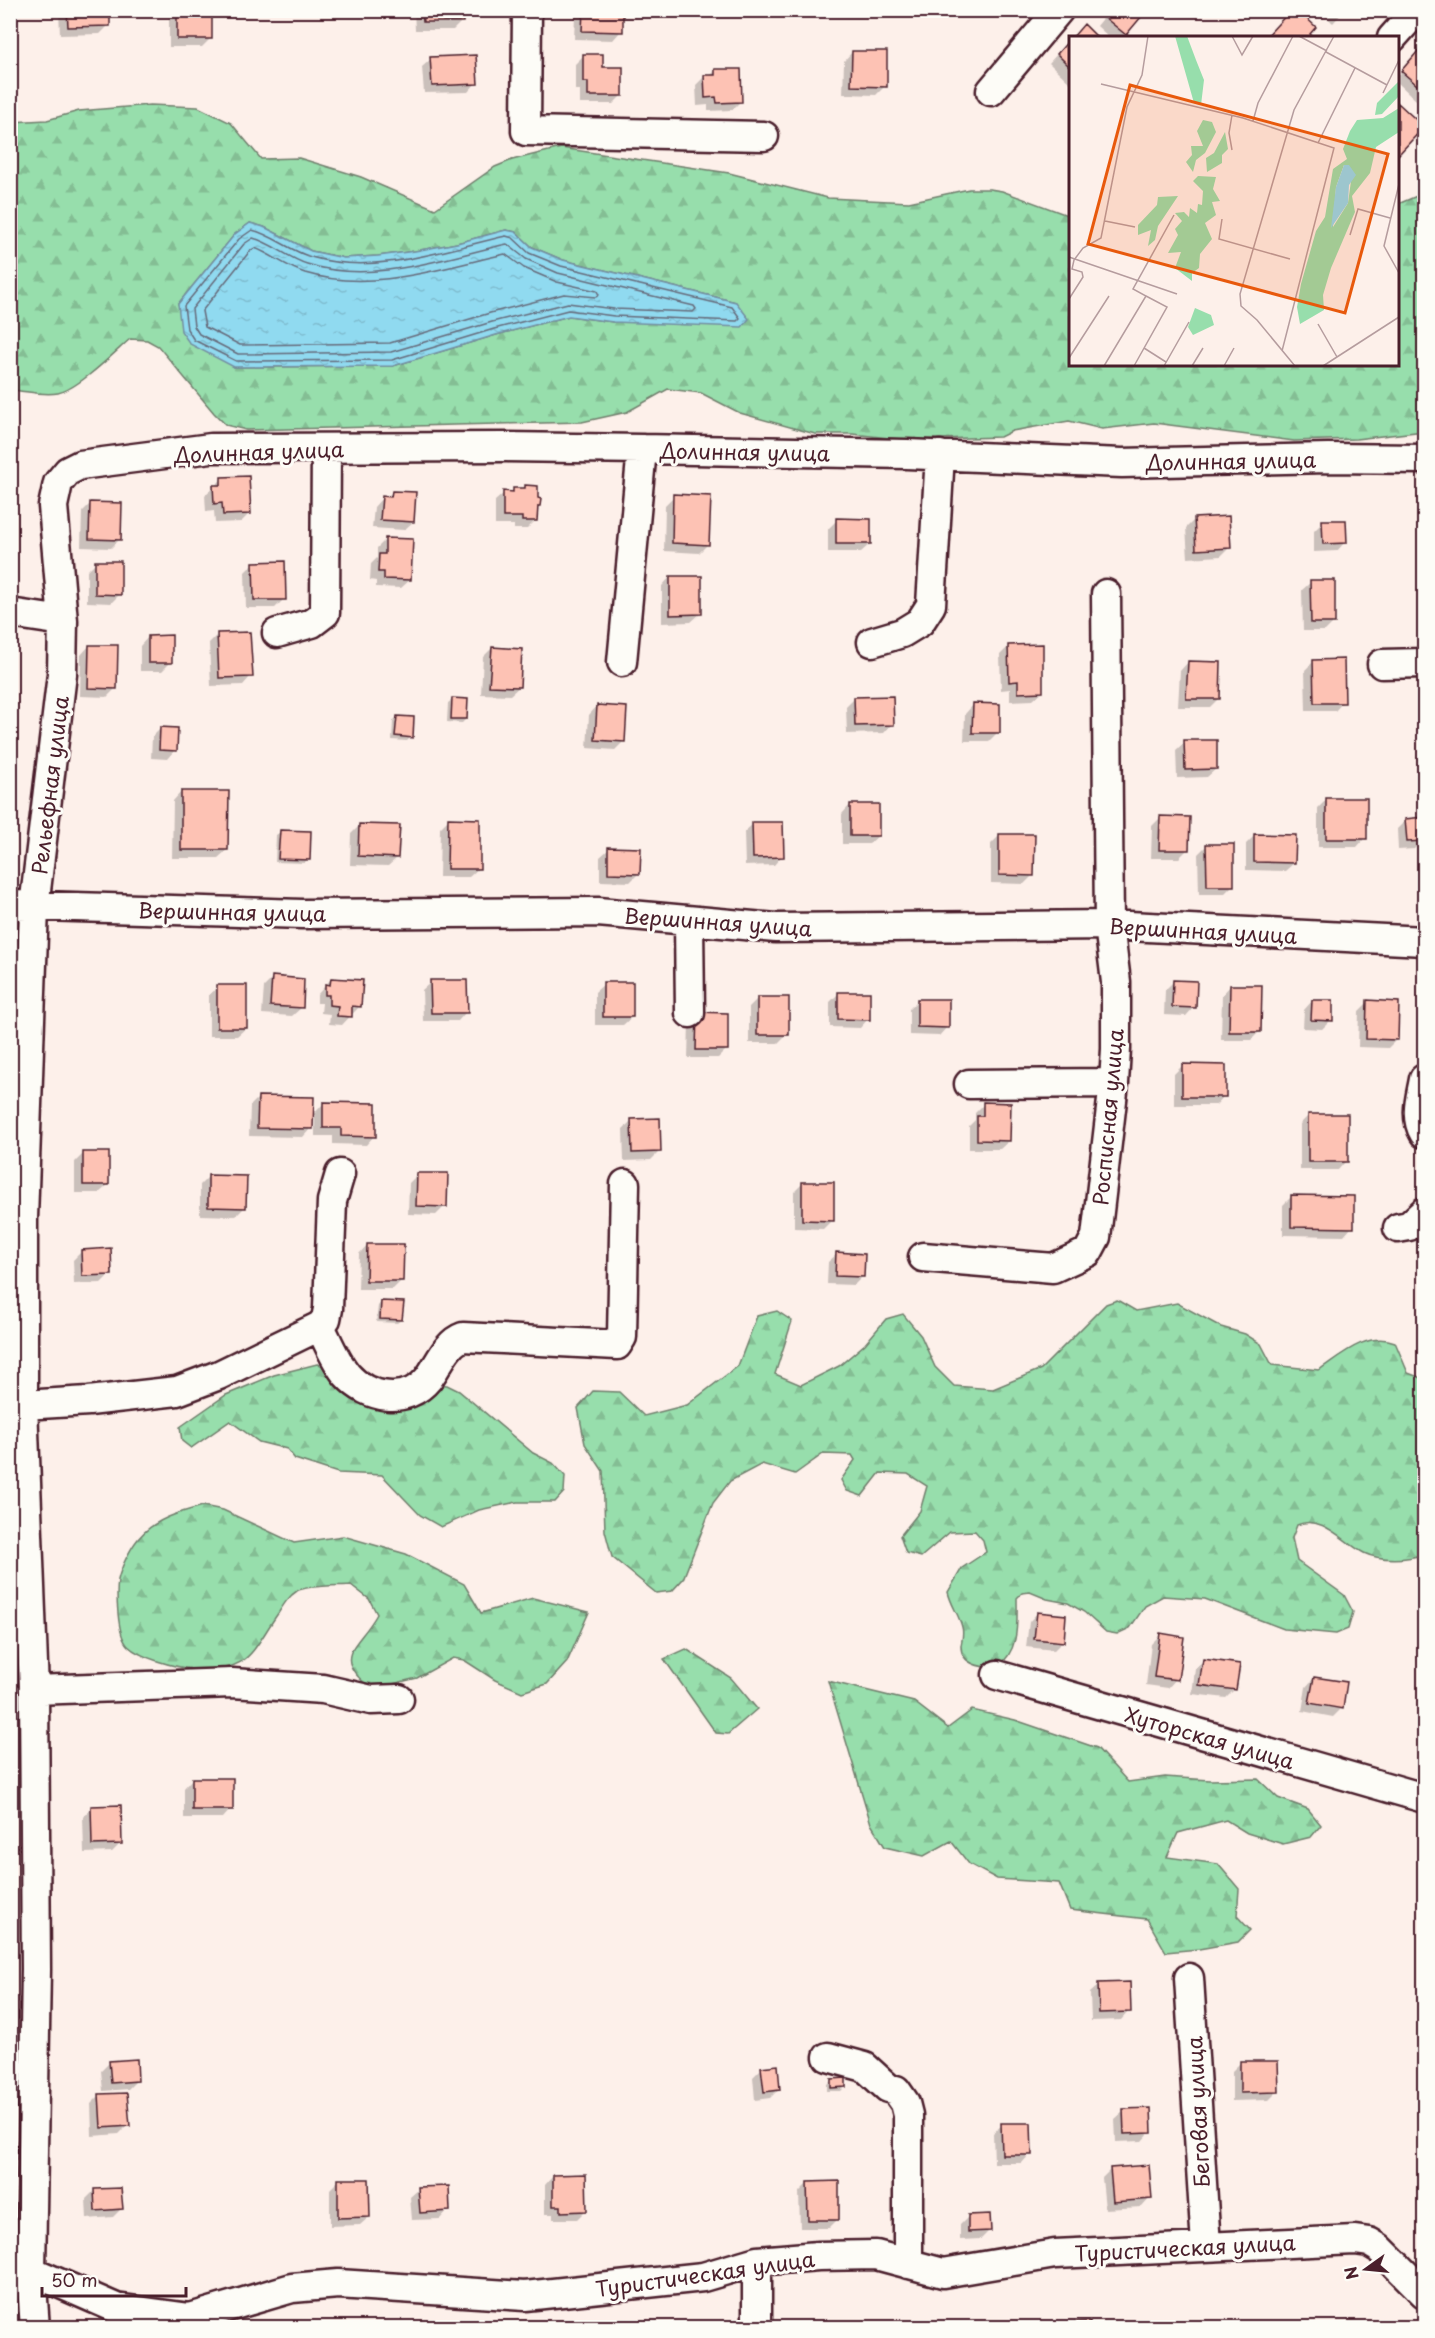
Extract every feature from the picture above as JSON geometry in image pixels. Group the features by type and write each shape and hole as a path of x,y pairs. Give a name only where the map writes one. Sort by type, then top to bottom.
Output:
{"street":[{"path":"527,10 526,132 764,136"},
{"path":"990,91 1059,10"},
{"path":"1394,36 1417,10"},
{"name":"Долинная улица","path":"68,471 80,465 211,448 642,449 940,455 1122,463 1328,458 1425,459"},
{"path":"277,633 312,622 325,613 326,448"},
{"path":"622,662 642,449"},
{"path":"872,642 902,633 920,622 931,605 940,455"},
{"name":"Рельефная улица","path":"35,2328 21,2271 36,1969 34,1690 17,1218 22,906 62,674 63,621 53,506 58,483 68,471"},
{"name":"Росписная улица","path":"923,1257 1053,1268 1088,1252 1096,1237 1114,1083 1116,981 1109,925 1107,594"},
{"path":"10,613 63,621"},
{"path":"1382,664 1425,663"},
{"name":"Вершинная улица","path":"22,906 302,914 598,912 776,928 1109,925 1425,941"},
{"path":"689,921 690,1013"},
{"path":"1425,1079 1419,1106 1420,1126 1425,1133"},
{"path":"969,1084 1114,1083"},
{"path":"23,1404 99,1400 177,1391 219,1375 320,1326 326,1319 328,1309 332,1200 340,1174"},
{"path":"320,1326 337,1361 347,1375 358,1385 372,1392 390,1396 404,1395 417,1390 435,1370 450,1345 463,1337 617,1345 622,1337 625,1184"},
{"path":"1398,1228 1410,1226 1425,1212"},
{"name":"Хуторская улица","path":"997,1676 1425,1798"},
{"path":"34,1690 232,1683 323,1689 371,1700 399,1699"},
{"name":"Беговая улица","path":"1189,1978 1205,2237"},
{"path":"828,2056 865,2067 888,2088 896,2090 905,2103 909,2142 908,2264"},
{"name":"Туристическая улица","path":"21,2271 116,2308 190,2318 292,2288 338,2284 525,2296 703,2277 757,2262 818,2256 876,2255 944,2273 1055,2254 1205,2237 1369,2242 1379,2248 1425,2293"},
{"path":"757,2262 757,2328"}],"green space":[{"path":"150,105 198,107 231,123 261,159 299,158 361,177 435,209 495,167 512,160 561,148 729,173 828,198 909,202 969,189 1002,191 1069,216 1069,366 1399,366 1399,204 1424,193 1424,431 1356,439 1294,441 1154,423 1102,429 1069,421 1012,431 1000,437 909,440 852,434 815,434 740,413 701,393 668,389 627,412 582,422 246,430 226,425 158,346 147,340 130,339 96,370 66,390 46,394 11,390 11,122 47,120 79,111","holes":["250,223 264,227 311,251 344,258 378,256 457,243 506,230 516,232 532,247 563,260 736,302 613,322 569,316 393,366 234,367 178,304 235,234"]},
{"path":"1117,1300 1136,1311 1177,1303 1221,1327 1245,1334 1261,1344 1272,1365 1319,1370 1355,1346 1364,1342 1385,1339 1395,1342 1408,1373 1424,1379 1424,1554 1394,1559 1371,1556 1324,1526 1315,1523 1297,1525 1292,1538 1297,1561 1344,1595 1353,1612 1348,1629 1336,1634 1284,1629 1205,1599 1163,1596 1145,1606 1130,1628 1117,1634 1106,1632 1084,1612 1068,1603 1047,1599 1030,1592 1022,1593 1017,1598 1016,1636 1010,1653 997,1667 973,1664 962,1652 962,1627 948,1592 962,1568 986,1552 983,1540 975,1531 950,1532 921,1557 906,1553 900,1536 920,1511 927,1486 908,1474 880,1473 862,1496 847,1491 841,1480 855,1460 852,1455 823,1454 795,1474 762,1464 730,1481 713,1503 683,1579 672,1591 656,1593 612,1557 605,1531 603,1471 585,1444 578,1408 593,1391 619,1392 644,1416 687,1405 738,1366 757,1316 777,1311 792,1321 775,1374 801,1385 839,1366 865,1344 886,1319 903,1314 921,1336 935,1367 954,1386 993,1389 1041,1369 1106,1304"},
{"path":"317,1364 331,1367 339,1378 447,1385 459,1391 533,1453 553,1463 565,1476 564,1492 555,1502 517,1502 479,1510 441,1527 420,1515 382,1475 338,1473 295,1459 287,1449 259,1442 230,1421 191,1448 182,1441 180,1427 226,1395 274,1375"},
{"path":"203,1506 223,1510 294,1543 343,1536 406,1554 464,1584 481,1613 533,1598 589,1612 567,1662 547,1684 522,1692 495,1680 464,1660 453,1658 417,1678 372,1689 359,1678 352,1668 350,1659 351,1652 377,1614 369,1599 351,1585 315,1587 297,1591 285,1603 254,1649 238,1664 226,1668 192,1669 167,1664 133,1650 124,1641 118,1614 118,1580 129,1553 144,1532 168,1517"},
{"path":"686,1649 731,1678 757,1709 728,1734 716,1733 664,1659"},
{"path":"828,1681 914,1702 948,1728 972,1710 1015,1720 1097,1748 1128,1782 1165,1777 1210,1780 1258,1779 1278,1798 1308,1809 1321,1825 1311,1837 1283,1844 1247,1833 1226,1820 1178,1833 1167,1857 1218,1864 1239,1889 1237,1916 1250,1930 1238,1942 1166,1952 1147,1919 1070,1910 1059,1883 997,1879 969,1864 951,1841 924,1856 885,1847 871,1824"}],"water":[{"path":"250,223 264,227 311,251 344,258 415,251 506,230 516,232 532,247 563,260 736,302 749,319 742,327 613,322 569,316 393,366 234,367 190,344 181,331 178,304 235,234"}],"building":[{"path":"67,10 110,10 110,26 68,27"},
{"path":"177,10 212,10 212,39 177,39"},
{"path":"422,10 463,10 463,22 423,22"},
{"path":"583,10 623,10 623,32 582,31"},
{"path":"1110,10 1147,10 1126,35 1104,17"},
{"path":"1291,10 1298,10 1316,27 1310,34 1312,36 1267,36"},
{"path":"1084,24 1096,36 1074,36"},
{"path":"1069,40 1069,66 1057,54"},
{"path":"1424,44 1424,91 1401,71"},
{"path":"852,51 887,51 887,87 851,86"},
{"path":"583,54 603,54 603,67 623,67 623,96 588,96 588,82 583,82"},
{"path":"476,55 478,84 432,86 430,57"},
{"path":"715,69 741,69 742,102 717,103 716,97 705,98 704,75 715,75"},
{"path":"1399,104 1424,127 1399,154"},
{"path":"249,476 251,514 223,515 222,503 214,504 213,485 221,485 221,477"},
{"path":"525,485 538,486 538,498 541,499 537,521 522,521 522,517 503,517 503,491 513,492 513,488 525,488"},
{"path":"392,491 416,492 414,522 380,520 382,496 391,497"},
{"path":"673,494 711,496 709,545 672,543"},
{"path":"90,502 122,503 121,540 89,539"},
{"path":"1229,516 1231,548 1196,550 1194,518"},
{"path":"836,518 871,519 871,544 836,544"},
{"path":"1322,520 1346,520 1347,543 1323,544"},
{"path":"385,538 413,539 411,580 384,579 384,572 378,572 379,554 385,554"},
{"path":"95,561 121,561 121,595 95,594"},
{"path":"285,561 286,600 254,600 253,562"},
{"path":"670,576 702,576 702,614 670,615"},
{"path":"1310,580 1335,580 1335,623 1311,623"},
{"path":"250,632 253,677 219,678 217,633"},
{"path":"172,635 172,663 148,663 148,636"},
{"path":"1043,644 1043,692 1018,693 1018,681 1009,682 1008,645"},
{"path":"89,645 118,645 117,689 88,688"},
{"path":"492,647 522,649 520,687 489,686"},
{"path":"1344,659 1345,703 1314,703 1313,660"},
{"path":"1188,661 1221,662 1220,699 1186,699"},
{"path":"893,696 894,725 855,726 854,697"},
{"path":"452,698 468,699 467,719 451,719"},
{"path":"973,703 1000,704 1000,733 972,733"},
{"path":"597,705 627,707 625,742 595,740"},
{"path":"397,716 414,717 413,738 395,736"},
{"path":"160,727 178,728 177,751 159,750"},
{"path":"1184,740 1217,740 1217,769 1185,770"},
{"path":"181,791 229,791 228,850 181,850"},
{"path":"1326,798 1367,798 1367,839 1326,839"},
{"path":"850,804 879,804 879,836 850,836"},
{"path":"1160,816 1190,817 1189,850 1159,850"},
{"path":"1423,817 1424,841 1407,842 1405,819"},
{"path":"448,818 480,819 480,869 447,869"},
{"path":"752,822 783,822 784,857 753,858"},
{"path":"359,824 400,825 398,858 358,856"},
{"path":"280,830 311,831 310,860 278,859"},
{"path":"999,834 1035,834 1034,876 999,875"},
{"path":"1254,834 1296,835 1295,863 1254,862"},
{"path":"1206,844 1234,844 1234,886 1207,886"},
{"path":"608,847 641,848 640,874 608,873"},
{"path":"272,976 304,979 303,1008 270,1006"},
{"path":"331,978 363,980 361,1007 352,1006 352,1017 337,1016 338,1006 329,1005 329,995 325,995 325,984 330,985"},
{"path":"430,980 467,980 468,1013 431,1013"},
{"path":"1173,980 1197,981 1196,1008 1172,1007"},
{"path":"603,982 633,982 633,1017 603,1017"},
{"path":"217,985 247,985 247,1028 217,1028"},
{"path":"1230,985 1262,985 1261,1032 1229,1032"},
{"path":"838,992 870,992 870,1020 838,1019"},
{"path":"757,997 789,997 789,1035 757,1035"},
{"path":"917,999 949,999 949,1028 917,1027"},
{"path":"1312,1000 1333,1000 1333,1021 1311,1020"},
{"path":"1367,1000 1399,1002 1398,1040 1366,1039"},
{"path":"697,1012 728,1013 728,1050 696,1050"},
{"path":"1182,1064 1226,1065 1226,1097 1182,1097"},
{"path":"258,1096 314,1097 313,1129 257,1128"},
{"path":"323,1102 376,1103 376,1137 341,1136 341,1128 323,1128"},
{"path":"983,1102 1011,1103 1010,1141 977,1140 977,1116 983,1116"},
{"path":"1308,1114 1348,1114 1348,1162 1308,1162"},
{"path":"660,1118 661,1152 632,1153 631,1119"},
{"path":"83,1152 109,1152 109,1185 83,1185"},
{"path":"417,1173 448,1173 447,1207 416,1206"},
{"path":"208,1175 247,1176 246,1208 208,1207"},
{"path":"802,1182 834,1182 834,1221 802,1220"},
{"path":"1291,1195 1354,1196 1354,1228 1291,1227"},
{"path":"367,1244 404,1244 403,1281 366,1281"},
{"path":"111,1248 112,1275 82,1276 81,1250"},
{"path":"836,1252 865,1254 864,1277 835,1276"},
{"path":"381,1301 404,1302 402,1320 380,1319"},
{"path":"1037,1612 1066,1615 1064,1642 1034,1639"},
{"path":"1160,1633 1184,1637 1178,1680 1154,1677"},
{"path":"1203,1659 1240,1664 1236,1690 1199,1685"},
{"path":"1314,1677 1347,1682 1343,1709 1309,1703"},
{"path":"192,1778 233,1778 233,1810 192,1810"},
{"path":"121,1805 122,1844 92,1845 91,1806"},
{"path":"1130,1982 1131,2012 1099,2013 1098,1983"},
{"path":"137,2059 138,2081 111,2083 109,2061"},
{"path":"1240,2061 1278,2061 1279,2092 1240,2093"},
{"path":"778,2065 780,2090 764,2092 761,2067"},
{"path":"846,2078 846,2087 831,2088 831,2079"},
{"path":"127,2093 130,2126 101,2128 99,2094"},
{"path":"1151,2108 1152,2133 1124,2134 1123,2109"},
{"path":"1001,2123 1031,2123 1032,2155 1002,2155"},
{"path":"1149,2165 1152,2199 1113,2202 1110,2168"},
{"path":"586,2174 587,2211 561,2212 561,2206 553,2206 553,2175"},
{"path":"338,2179 369,2179 370,2217 338,2218"},
{"path":"839,2181 839,2220 808,2220 807,2182"},
{"path":"449,2186 450,2211 420,2213 418,2187"},
{"path":"121,2188 123,2209 95,2211 94,2189"},
{"path":"990,2214 991,2231 968,2232 968,2215"},
{"path":"1090,2321 1090,2328 1061,2328 1061,2323"}]}
